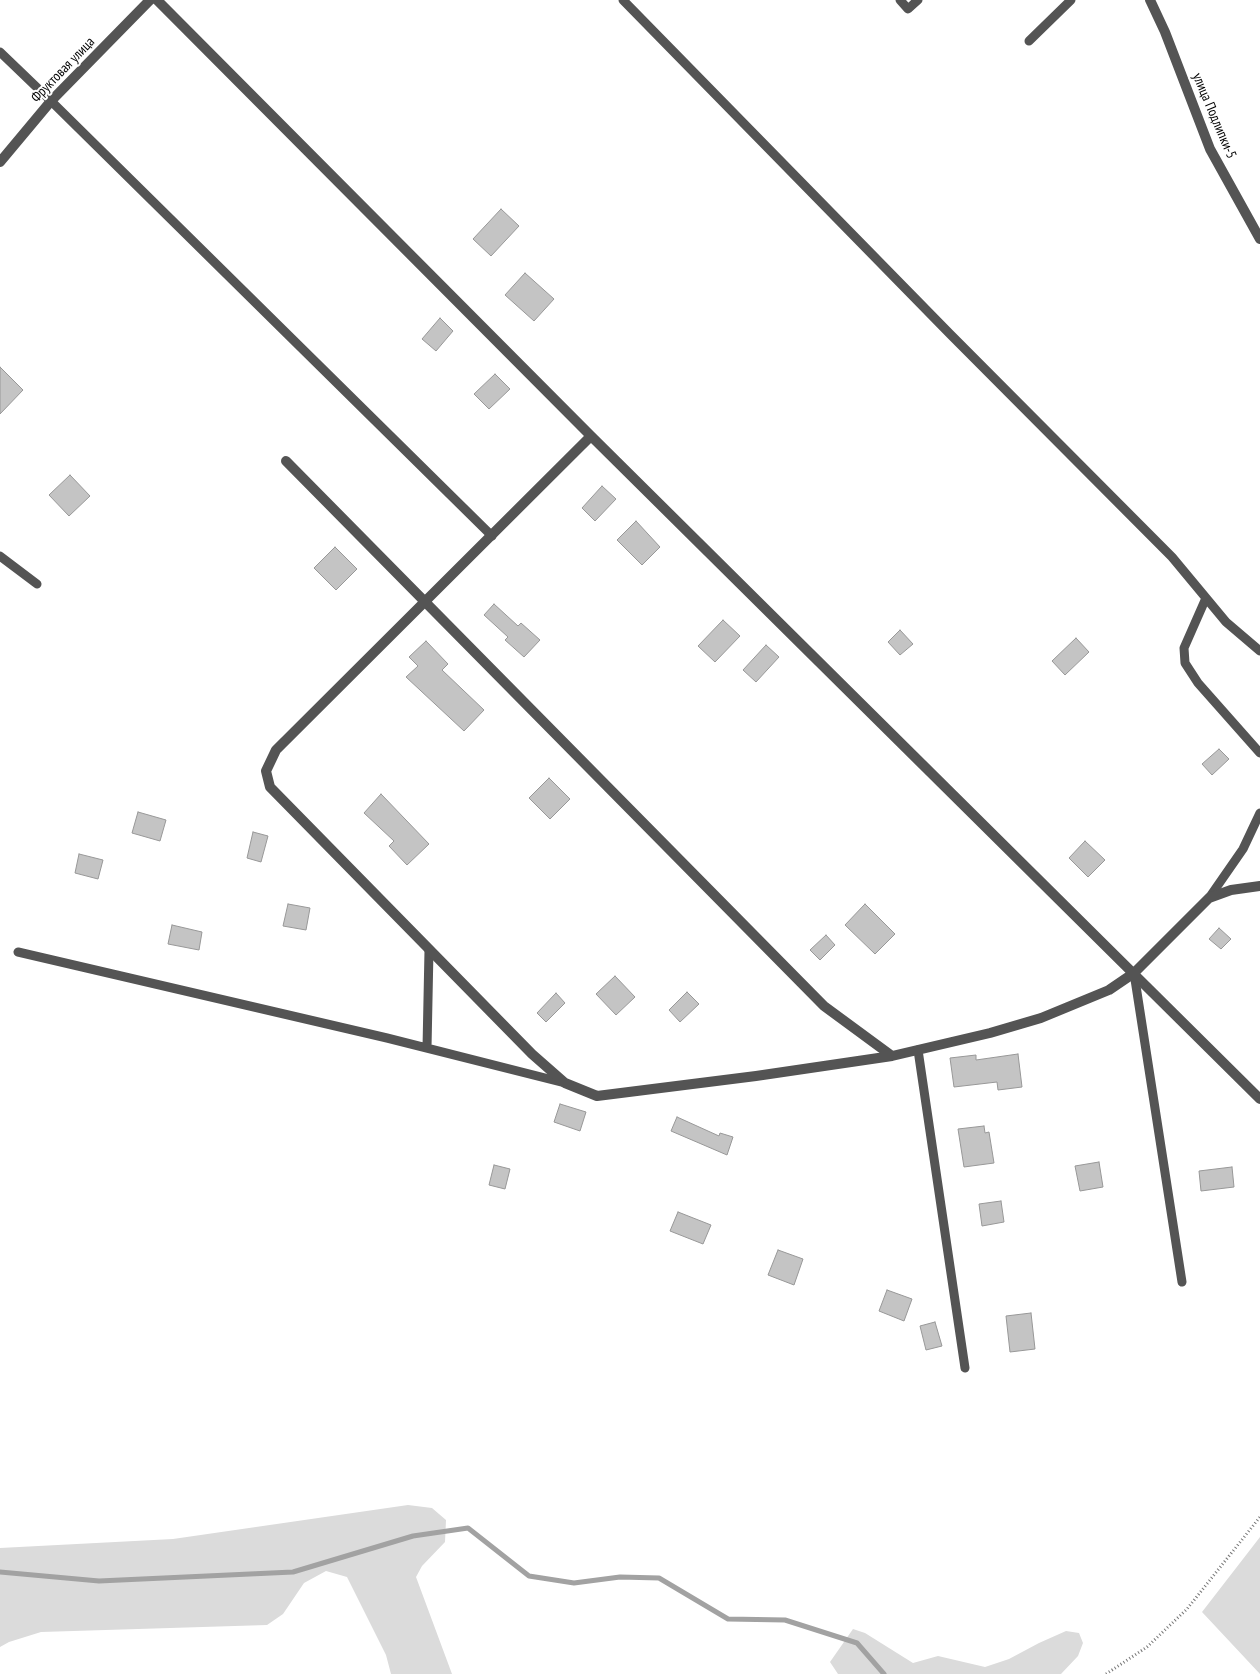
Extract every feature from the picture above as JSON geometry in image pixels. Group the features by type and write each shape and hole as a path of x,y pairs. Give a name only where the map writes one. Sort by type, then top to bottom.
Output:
{"street":[{"name":"Фруктовая улица","path":"0,162 51,101 150,0"},
{"path":"157,0 591,436 1260,1099"},
{"name":"улица Подлипки-5","path":"1150,0 1165,32 1210,149 1260,239"},
{"path":"591,436 276,750 266,770 270,787 532,1054 565,1083 597,1096 756,1076 892,1056 990,1033 1041,1018 1109,990 1134,973 1209,898 1231,890 1260,886"},
{"path":"286,461 824,1006 892,1056"}],"lane":[{"path":"623,0 1172,557 1226,622 1260,651"},
{"path":"900,0 908,9 918,0"},
{"path":"1029,41 1072,0"},
{"path":"0,52 492,536"},
{"path":"0,556 37,584"},
{"path":"1206,598 1184,648 1185,663 1198,682 1260,753"},
{"path":"1209,898 1243,849 1260,813"},
{"path":"427,1048 429,950"},
{"path":"18,952 427,1048 565,1083"},
{"path":"1134,973 1182,1282"},
{"path":"918,1050 965,1368"}],"path":[{"path":"1106,1674 1148,1647 1187,1609 1260,1517"}],"shaded area":[{"path":"408,1505 432,1508 446,1520 445,1542 422,1566 416,1577 452,1674 391,1674 386,1655 347,1577 326,1571 304,1583 283,1614 267,1625 41,1632 9,1642 0,1647 0,1548 173,1539"},
{"path":"1260,1537 1260,1674 1202,1612"},
{"path":"853,1629 865,1633 913,1663 938,1656 985,1667 1009,1659 1066,1631 1079,1633 1083,1643 1078,1656 1061,1674 838,1674 830,1662"}],"building":[{"path":"501,209 519,226 491,256 473,239"},
{"path":"525,273 554,299 534,321 505,295"},
{"path":"440,318 453,331 436,351 422,339"},
{"path":"0,367 23,390 0,414"},
{"path":"495,374 510,389 489,409 474,394"},
{"path":"70,475 90,496 69,516 49,495"},
{"path":"602,486 616,499 595,521 582,508"},
{"path":"636,521 660,547 642,565 617,540"},
{"path":"335,547 357,569 336,590 314,568"},
{"path":"494,604 518,626 521,623 540,640 524,657 505,640 508,637 484,615"},
{"path":"723,620 740,636 715,662 698,646"},
{"path":"900,630 913,644 900,655 888,642"},
{"path":"1076,638 1089,652 1065,675 1052,661"},
{"path":"426,641 448,664 442,670 484,710 464,731 406,677 418,666 409,657"},
{"path":"766,645 779,657 756,682 743,670"},
{"path":"1219,749 1229,759 1212,775 1202,764"},
{"path":"549,778 570,799 550,819 529,798"},
{"path":"381,794 429,844 407,865 389,846 394,841 364,813"},
{"path":"138,812 166,820 160,841 132,833"},
{"path":"253,832 268,836 261,862 247,858"},
{"path":"1085,841 1105,860 1088,877 1069,858"},
{"path":"79,854 103,860 98,879 75,873"},
{"path":"288,904 310,908 306,930 283,926"},
{"path":"865,904 895,934 875,954 845,925"},
{"path":"172,925 202,932 199,950 168,944"},
{"path":"1219,928 1231,939 1221,949 1209,939"},
{"path":"826,935 835,945 820,960 810,950"},
{"path":"615,976 635,997 616,1015 596,994"},
{"path":"687,992 699,1004 680,1022 669,1010"},
{"path":"556,993 565,1003 546,1022 537,1013"},
{"path":"1018,1054 1022,1087 998,1090 997,1082 954,1087 950,1058 976,1055 976,1060"},
{"path":"560,1104 586,1112 580,1131 554,1122"},
{"path":"677,1117 719,1136 720,1133 733,1137 727,1155 671,1131"},
{"path":"984,1126 985,1133 989,1132 994,1163 964,1167 958,1129"},
{"path":"1099,1162 1103,1187 1080,1191 1075,1166"},
{"path":"494,1165 510,1169 505,1189 489,1185"},
{"path":"1232,1167 1234,1187 1201,1191 1199,1171"},
{"path":"1001,1201 1004,1222 982,1226 979,1204"},
{"path":"678,1212 711,1225 703,1244 670,1231"},
{"path":"778,1250 803,1259 794,1285 768,1275"},
{"path":"887,1290 912,1299 904,1321 879,1311"},
{"path":"1031,1313 1035,1349 1010,1352 1006,1316"},
{"path":"935,1322 942,1346 926,1350 920,1326"}],"waterway":[{"path":"0,1572 99,1581 293,1572 413,1536 468,1528 529,1576 574,1583 620,1577 659,1578 728,1619 785,1620 857,1643 884,1674"}]}
